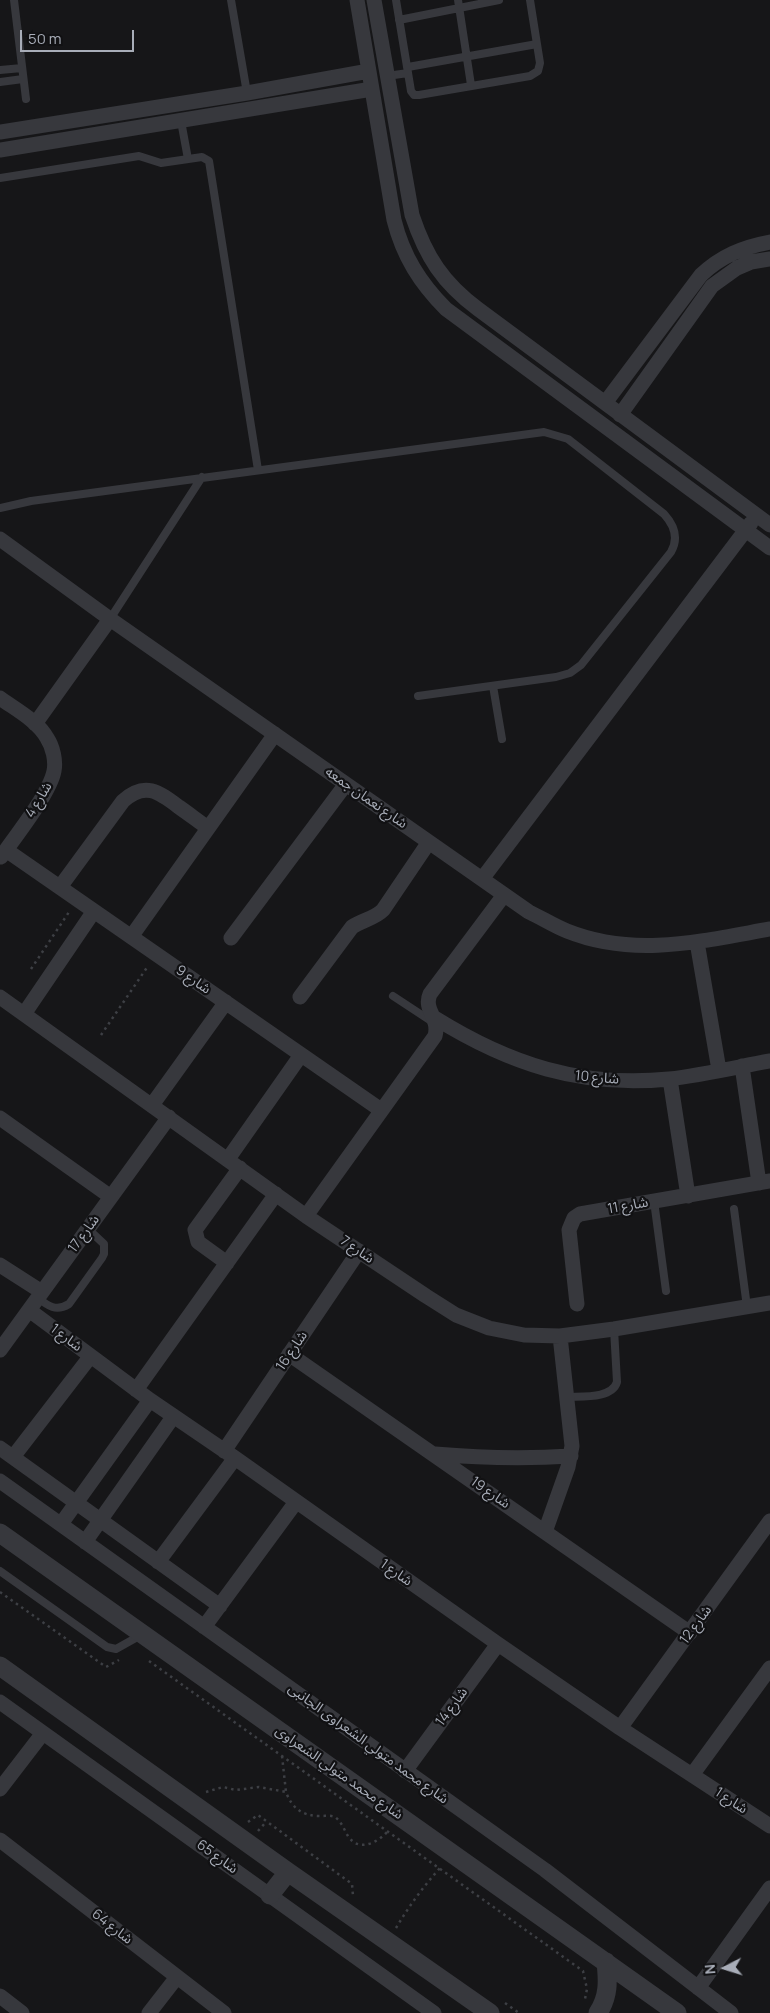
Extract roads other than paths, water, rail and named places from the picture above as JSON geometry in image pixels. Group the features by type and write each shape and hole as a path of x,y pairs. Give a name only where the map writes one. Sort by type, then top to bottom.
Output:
{"street":[{"path":"357,0 394,220 402,246 418,277 431,294 446,308 770,548"},
{"path":"374,0 409,202 420,238 430,259 443,278 459,295 770,525"},
{"path":"0,132 247,93 369,71"},
{"path":"0,150 372,89"},
{"path":"247,93 250,109"},
{"path":"605,403 700,275 716,262 733,252 770,242"},
{"path":"620,415 712,286 737,268 751,262 770,259"},
{"path":"578,406 589,392"},
{"path":"482,879 756,516"},
{"name":"شارع نعمان جمعه","path":"0,539 110,619 529,912 567,931 608,943 651,947 697,942 770,929"},
{"path":"35,724 110,619"},
{"name":"شارع 4","path":"0,698 35,724 47,737 54,753 54,771 49,787 3,854"},
{"path":"131,937 275,734"},
{"path":"231,938 346,784"},
{"path":"60,887 123,801 131,794 146,790 162,794 208,828"},
{"path":"300,997 352,927 374,917 383,910 429,842"},
{"name":"شارع 9","path":"3,854 78,899 381,1110"},
{"path":"306,1216 435,1036 436,1021 428,1007 430,994 504,895"},
{"path":"24,1014 94,911"},
{"path":"697,942 719,1070"},
{"name":"شارع 7","path":"1,998 306,1216 456,1315 490,1328 524,1335 560,1336 614,1330 770,1303"},
{"path":"152,1106 226,1002"},
{"name":"شارع 10","path":"436,1021 489,1049 513,1059 547,1070 591,1079 618,1081 670,1078 770,1061"},
{"path":"226,1263 198,1242 195,1230 302,1055"},
{"path":"742,1066 764,1182"},
{"path":"670,1078 688,1196"},
{"name":"شارع 17","path":"0,1350 168,1117"},
{"path":"0,1118 111,1197"},
{"name":"شارع 11","path":"577,1304 569,1230 571,1223 580,1214 764,1182"},
{"path":"136,1390 276,1194"},
{"name":"شارع 16","path":"158,1562 230,1454 290,1354 359,1251"},
{"name":"شارع 1","path":"0,1264 90,1356 136,1390 620,1728 770,1826"},
{"path":"546,1532 571,1456 571,1436 560,1336"},
{"name":"شارع 19","path":"290,1354 690,1633"},
{"path":"13,1457 90,1356"},
{"path":"61,1524 150,1400"},
{"path":"85,1542 173,1417"},
{"path":"0,1448 220,1606"},
{"path":"432,1453 478,1458 524,1459 571,1456"},
{"name":"شارع محمد متولي الشعراوى الجانبى","path":"0,1482 545,1870 731,2013"},
{"path":"204,1627 296,1502"},
{"name":"شارع 12","path":"620,1728 770,1522"},
{"name":"شارع محمد متولي الشعراوى","path":"0,1533 677,2013"},
{"name":"شارع 14","path":"405,1771 498,1644"},
{"path":"0,1666 288,1872 391,1931 496,2007"},
{"path":"692,1775 770,1668"},
{"name":"شارع 65","path":"0,1702 434,2013"},
{"path":"0,1789 43,1733"},
{"name":"شارع 64","path":"0,1840 224,2013"},
{"path":"270,1895 288,1872"},
{"path":"698,1988 770,1888"},
{"path":"591,2010 604,2003 608,1983 606,1962"},
{"path":"150,2013 177,1977"},
{"path":"3,2003 22,2013"}],"lane":[{"path":"14,0 26,99"},
{"path":"232,0 247,93"},
{"path":"396,0 411,91 414,95 530,76 538,71 540,63 530,0"},
{"path":"399,20 458,4 498,0"},
{"path":"458,4 471,85"},
{"path":"387,76 466,57 537,44"},
{"path":"0,70 22,68"},
{"path":"0,82 23,79"},
{"path":"181,120 188,159"},
{"path":"0,178 139,156 161,163 202,157 209,161 258,470"},
{"path":"0,508 31,500 544,432 560,435 568,439 664,514 672,523 675,538 674,546 581,665 570,673 556,677 418,696"},
{"path":"110,619 202,477"},
{"path":"493,686 502,739"},
{"path":"393,996 436,1021"},
{"path":"654,1201 666,1291"},
{"path":"734,1210 747,1307"},
{"path":"36,1300 55,1308 69,1304 104,1254 104,1244 88,1229"},
{"path":"567,1397 608,1393 614,1389 617,1382 614,1330"},
{"path":"0,1571 107,1648 116,1648 143,1634"}]}
